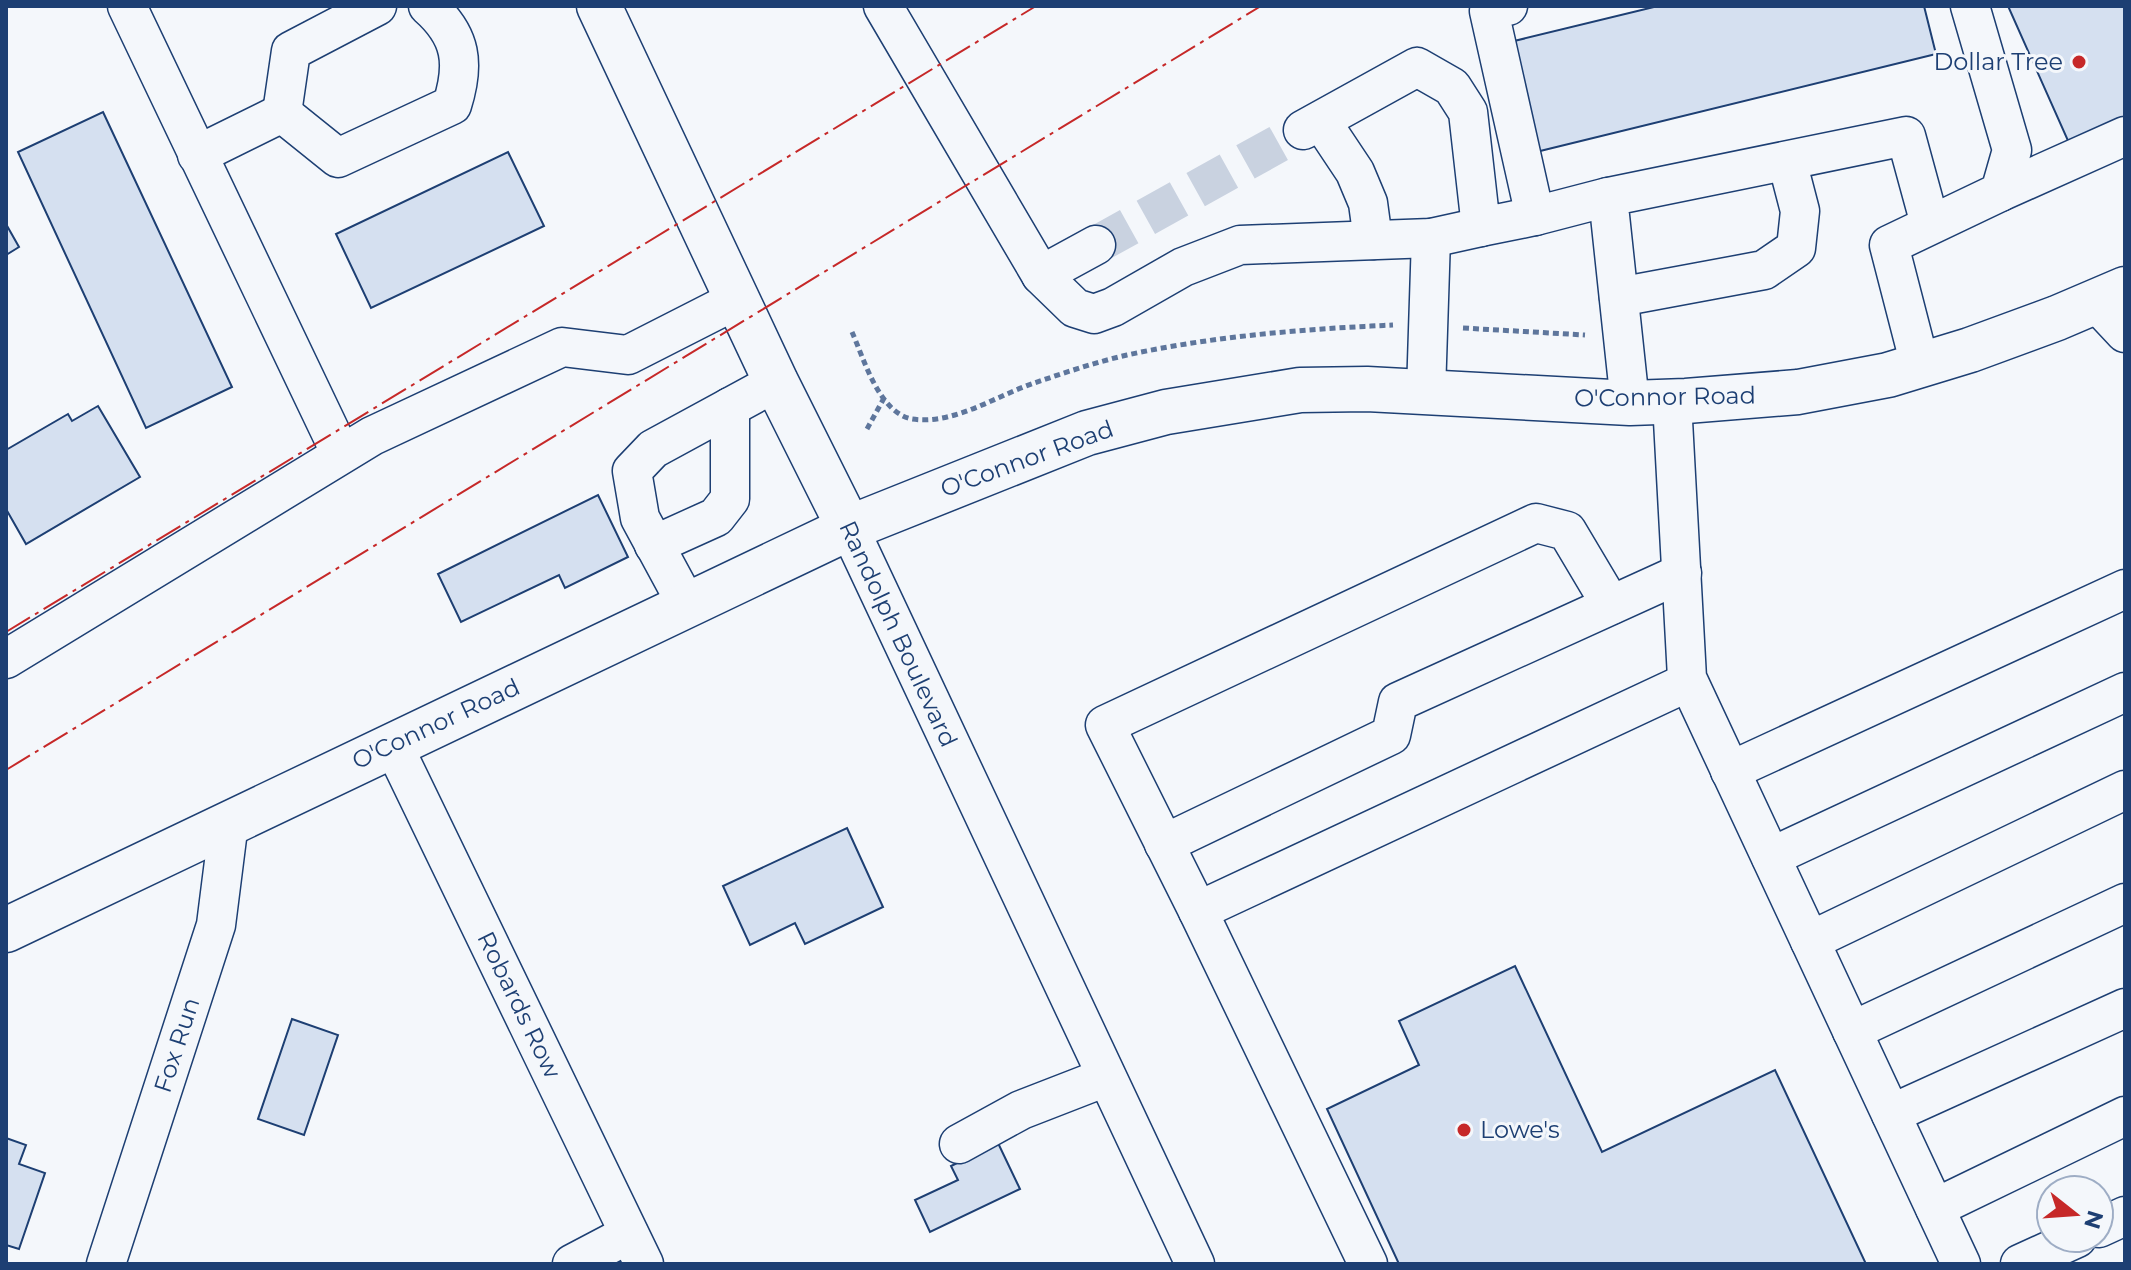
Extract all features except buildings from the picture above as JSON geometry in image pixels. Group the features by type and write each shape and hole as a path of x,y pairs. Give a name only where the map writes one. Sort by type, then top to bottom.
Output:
{"main road":[{"name":"Randolph Boulevard","path":"599,6 776,382 849,528"},
{"name":"O'Connor Road","path":"6,930 849,528 1087,433 1166,412 1300,390 1367,389 1630,403 1798,392 1888,375 2028,329 2110,295"}],"street":[{"path":"127,6 341,454"},
{"path":"282,113 291,51 377,6"},
{"path":"282,113 338,158 452,105 460,80 458,47 445,21 428,6"},
{"path":"883,6 1041,275 1075,308 1094,314 1113,307 1183,267 1240,245 1431,238 1608,197 1906,136 1930,224"},
{"path":"1508,6 1489,11 1535,216"},
{"path":"1970,6 2012,150 2000,192"},
{"path":"1373,240 1368,203 1355,172 1312,126 1417,67 1452,87 1468,112 1481,227"},
{"path":"197,155 282,113"},
{"path":"1920,365 1889,245 2125,136"},
{"path":"1619,297 1764,270 1796,248 1800,211 1787,161"},
{"path":"1608,197 1630,403"},
{"path":"1426,392 1431,238"},
{"path":"1041,275 1096,245"},
{"path":"2110,295 2125,333"},
{"path":"6,659 372,436 562,347 628,355 738,299"},
{"path":"687,605 640,518 632,471 653,449 776,382"},
{"path":"1672,402 1688,682 1961,1264"},
{"path":"654,545 716,517 730,499 730,407"},
{"path":"1368,1264 1105,725 1536,523 1567,531 1611,605"},
{"name":"Randolph Boulevard","path":"849,528 1195,1264"},
{"path":"1164,844 1391,735 1398,702 1682,573"},
{"path":"1730,771 2125,589"},
{"path":"1198,911 1688,682"},
{"path":"1771,857 2125,692"},
{"name":"Robards Row","path":"393,745 637,1249"},
{"path":"1810,941 2125,790"},
{"name":"Fox Run","path":"106,1264 216,925 229,822"},
{"path":"1852,1031 2125,903"},
{"path":"1891,1114 2125,1008"},
{"path":"959,1144 1021,1110 1106,1077"},
{"path":"1935,1208 2125,1116"},
{"path":"572,1264 637,1249"},
{"path":"2020,1264 2042,1254"}],"path":[{"path":"852,332 876,388 892,408 909,419 955,415 1034,383 1124,356 1207,340 1402,324 1585,335"},
{"path":"867,429 884,398"}],"tunnel":[{"path":"1096,245 1303,130"}],"power":[{"path":"6,632 1036,6"},
{"path":"6,770 1261,6"}],"place":[{"name":"Dollar Tree","path":"2079,62"},
{"name":"Lowe's","path":"1464,1130"}]}
